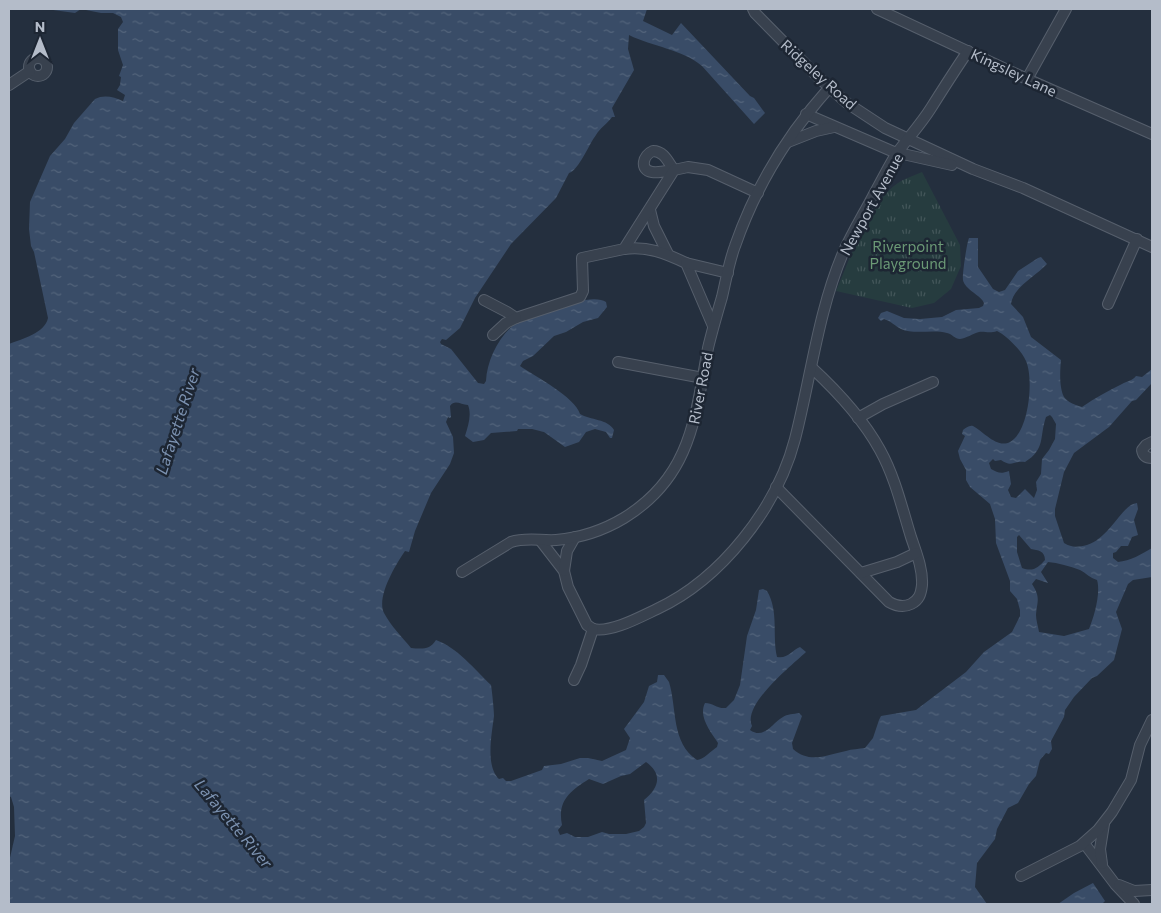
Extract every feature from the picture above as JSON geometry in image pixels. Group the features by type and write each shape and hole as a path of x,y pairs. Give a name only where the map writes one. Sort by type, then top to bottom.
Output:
{"street":[{"name":"Ridgeley Road","path":"753,9 830,88 847,103 886,128 973,169 1023,188 1152,246"},
{"name":"Kingsley Lane","path":"877,9 1026,79 1152,134"},
{"path":"1026,79 1066,9"},
{"name":"Newport Avenue","path":"593,629 605,629 633,620 676,599 722,564 746,535 776,487 795,439 812,368 820,323 843,252 855,227 898,153 968,51"},
{"path":"9,86 30,72"},
{"name":"River Road","path":"462,572 512,542 591,534 625,518 655,494 664,484 682,455 692,430 713,326 737,240 758,193 787,142 806,114 830,88"},
{"name":"Ridgeley Road","path":"806,114 871,144 898,153 973,169"},
{"name":"Ridgeley Road","path":"787,142 808,133 834,127"},
{"path":"624,249 674,170 688,167 708,170 758,193"},
{"path":"650,210 654,226 668,254"},
{"path":"1108,304 1137,239"},
{"path":"493,335 506,323 516,318 580,297 583,292 582,258 624,249 647,248 668,254 686,263 728,273"},
{"path":"686,263 713,326"},
{"path":"484,300 516,318"},
{"path":"618,362 702,378"},
{"path":"776,487 889,602 906,606 917,600 920,595 922,576 888,466 880,450 858,418 830,385 812,368"},
{"path":"858,418 883,404 933,382"},
{"path":"1152,442 1146,444 1142,450 1148,458 1152,458"},
{"path":"574,680 593,629 586,625 568,587 564,571 567,550 575,537"},
{"path":"540,540 564,571"},
{"path":"861,573 890,565 916,553"},
{"path":"1021,876 1084,843 1105,821 1131,780 1135,771 1140,745 1152,720"},
{"path":"1102,866 1100,848 1105,821"},
{"path":"1084,843 1134,904"},
{"path":"1116,884 1134,891 1152,890"}],"green space":[{"name":"Riverpoint Playground","path":"922,172 960,245 961,266 951,289 934,303 912,308 836,291 854,247 879,202 901,181"}],"water":[{"path":"46,9 81,9 75,13"},
{"name":"Lafayette River","path":"81,9 647,9 643,21 672,35 681,23 754,98 765,113 754,124 702,66 694,60 629,35 628,49 634,70 612,108 615,117 612,117 593,139 580,162 569,173 556,198 511,244 475,298 460,328 446,340 442,339 440,342 451,349 478,383 484,384 489,363 502,337 522,319 578,301 599,300 606,302 607,307 598,318 583,322 566,332 554,336 533,356 523,361 520,366 563,394 577,408 580,414 611,426 614,430 612,438 606,432 595,429 586,432 579,442 565,447 544,432 532,429 518,429 517,431 491,433 484,440 473,442 465,436 470,417 468,405 452,404 450,406 451,417 448,417 446,422 453,437 454,453 450,464 431,493 415,531 409,552 405,551 397,564 388,581 383,598 382,606 384,613 411,648 422,649 428,647 436,640 451,648 491,685 494,716 491,740 492,766 499,779 503,778 506,781 542,770 544,766 561,764 580,758 602,761 626,750 630,738 624,729 644,702 649,686 657,682 658,675 664,675 669,682 676,724 683,744 697,760 702,759 717,747 718,743 706,724 703,708 705,703 726,708 734,700 740,685 747,636 756,610 759,590 767,591 771,599 777,657 787,656 800,647 806,652 761,697 751,717 752,726 750,730 755,733 764,732 785,716 799,713 802,716 792,743 793,749 799,754 812,757 865,748 873,738 881,716 916,710 966,672 984,652 1012,632 1020,616 1020,610 1017,599 1010,591 1010,581 996,543 995,519 990,504 970,487 966,480 966,470 958,451 965,436 962,434 963,430 970,426 1000,443 1010,442 1016,436 1022,428 1028,404 1030,380 1026,361 1013,344 997,331 979,332 960,339 942,332 906,331 884,319 881,321 878,318 881,313 887,311 904,318 942,317 956,310 983,306 984,303 979,296 969,289 963,281 969,238 978,238 978,267 993,289 999,292 1005,290 1018,271 1041,257 1047,264 1020,287 1011,304 1023,317 1031,337 1061,360 1060,374 1064,397 1072,404 1082,407 1136,376 1142,377 1152,369 1152,383 1136,400 1132,401 1109,427 1074,453 1064,472 1055,516 1064,543 1078,547 1095,541 1109,529 1126,509 1137,503 1138,509 1134,520 1138,535 1132,537 1128,546 1121,546 1113,553 1113,558 1118,562 1127,560 1152,548 1152,577 1133,580 1128,584 1116,612 1122,629 1114,660 1097,676 1092,678 1074,697 1065,710 1064,717 1051,741 1052,749 1049,754 1046,753 1040,760 1036,776 1018,803 1008,808 997,829 995,839 977,863 975,887 987,904 9,904 9,862 15,836 14,807 9,796 9,344 38,332 48,318 34,252 31,246 29,229 30,202 50,156 65,139 74,123 95,99 109,97 123,101 125,95 117,90 120,85 121,77 119,76 123,65 118,50 118,29 123,22 121,17 113,13","holes":["1050,415 1056,424 1055,439 1042,459 1041,474 1036,482 1037,490 1034,498 1025,489 1016,498 1011,497 1008,490 1011,484 1009,471 1002,473 996,471 991,469 989,463 993,459 1011,464 1025,462 1032,457 1041,442 1046,417","1019,535 1031,549 1039,551 1044,555 1045,560 1038,567 1029,570 1022,568 1017,552 1017,537","1048,562 1052,562 1080,570 1097,580 1098,598 1089,629 1064,636 1039,632 1036,615 1037,596 1032,584 1036,579 1048,583 1041,572","646,762 655,771 657,776 656,786 644,800 646,823 644,827 639,831 626,834 602,832 588,837 575,837 567,833 560,835 558,830 562,825 561,809 566,797 571,792 589,779 603,784 630,774"]},
{"path":"1093,883 1105,901 1102,904 1058,904 1074,893"}]}
